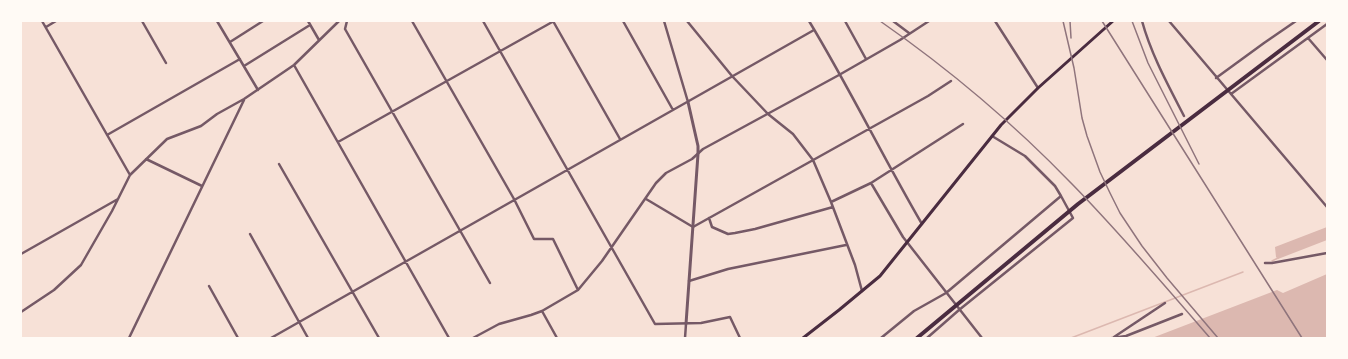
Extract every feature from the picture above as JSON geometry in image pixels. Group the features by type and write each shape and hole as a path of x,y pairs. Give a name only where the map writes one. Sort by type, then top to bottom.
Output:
{"highway":[{"path":"918,338 1078,204 1319,21"}],"main road":[{"path":"803,338 880,276 1001,125 1038,88 1113,21"}],"street":[{"path":"42,21 130,175"},
{"path":"46,27 56,21"},
{"path":"142,21 166,63"},
{"path":"218,21 258,90"},
{"path":"230,42 263,21"},
{"path":"308,21 319,40"},
{"path":"21,312 54,290 81,265 130,175 167,139 201,126 217,114 258,90 294,65 339,21"},
{"path":"347,21 345,28 490,283"},
{"path":"412,21 514,199 534,239 553,239 578,290"},
{"path":"483,21 655,324 701,323 730,317 740,338"},
{"path":"338,142 553,21 620,139"},
{"path":"623,21 673,110"},
{"path":"664,21 688,102 698,146 685,338"},
{"path":"687,21 732,76 768,114 793,134 813,160 855,265 862,291"},
{"path":"809,21 869,128 891,171 922,224"},
{"path":"845,21 866,59"},
{"path":"893,21 909,33"},
{"path":"472,338 499,324 531,315 578,290 602,262 656,183 666,173 712,144 839,75 900,40 929,21"},
{"path":"995,21 1038,88"},
{"path":"1142,21 1154,55 1184,116"},
{"path":"1169,21 1327,207"},
{"path":"1216,78 1296,21"},
{"path":"1232,94 1327,24"},
{"path":"244,66 310,25"},
{"path":"271,338 814,30"},
{"path":"1308,38 1327,60"},
{"path":"107,135 240,59"},
{"path":"294,65 407,261 449,338"},
{"path":"693,227 928,96 951,81"},
{"path":"129,338 244,99"},
{"path":"831,202 871,183 963,124"},
{"path":"927,338 959,310 1073,218 1057,189 1025,156 992,136"},
{"path":"146,159 202,186"},
{"path":"279,164 379,338"},
{"path":"871,183 903,237 982,338"},
{"path":"881,338 914,311 946,293 1061,196"},
{"path":"21,254 118,198"},
{"path":"646,199 693,227"},
{"path":"709,218 712,227 728,234 755,229 833,207"},
{"path":"250,234 308,338"},
{"path":"689,281 728,269 846,245"},
{"path":"1266,263 1272,264 1327,252"},
{"path":"208,286 238,338"},
{"path":"1112,338 1165,303"},
{"path":"542,310 557,338"},
{"path":"1112,338 1126,336 1182,314"}],"shaded area":[{"path":"1327,227 1327,240 1278,259 1276,257 1275,247"},
{"path":"1327,274 1327,338 1152,338 1277,290 1283,293"}],"waterway":[{"path":"1272,261 1278,258 1278,256"},
{"path":"1071,338 1243,272"}],"railway":[{"path":"880,21 956,78 1004,119 1050,162 1125,241 1210,338"},
{"path":"1063,21 1074,68 1082,118 1100,172 1110,193 1120,213 1142,246 1218,338"},
{"path":"1070,21 1071,38"},
{"path":"1102,21 1302,338"},
{"path":"1132,21 1148,63 1199,164"}]}
